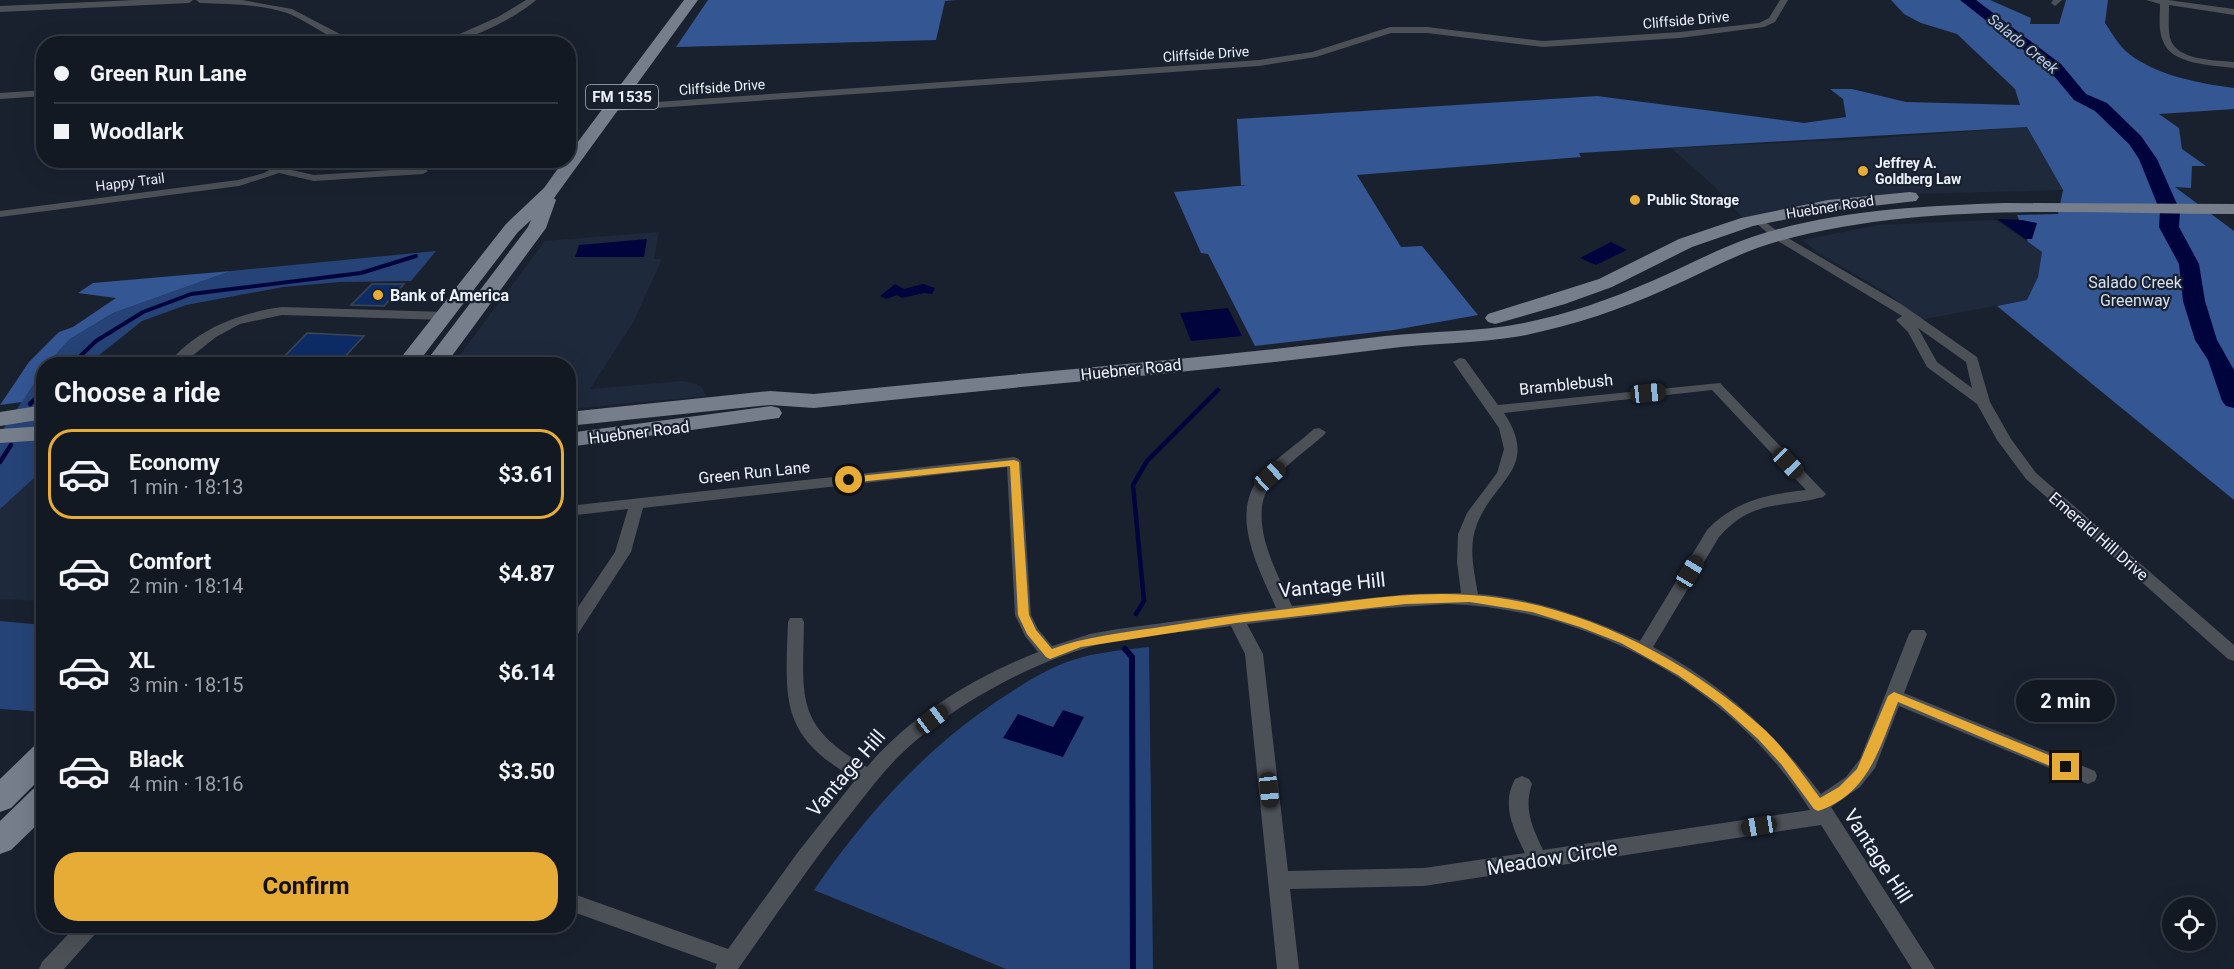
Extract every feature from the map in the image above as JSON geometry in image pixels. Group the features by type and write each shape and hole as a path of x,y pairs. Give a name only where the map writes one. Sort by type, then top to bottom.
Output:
{"main road":[{"name":"FM 1535","path":"576,158 691,0"},
{"name":"FM 1535","path":"412,357 512,228 550,192 568,168"},
{"name":"FM 1535","path":"440,357 537,228 550,192"},
{"name":"Huebner Road","path":"1448,336 1484,321 1532,309 1622,277 1693,240 1759,220 1820,206 1920,196 2234,194"},
{"name":"Huebner Road","path":"576,419 769,414 814,400 1332,350 1448,336 1501,333 1557,321 1613,302 1660,284 1719,255 1777,236 1882,215 1938,211 2234,209"},
{"path":"1588,289 1613,302"},
{"path":"0,413 36,412"},
{"path":"0,419 36,413"},
{"name":"Huebner Road","path":"576,438 693,415"},
{"path":"0,434 36,427"},
{"path":"0,434 36,433"},
{"path":"0,799 36,763"},
{"path":"0,841 36,806"}],"street":[{"path":"0,9 189,0"},
{"path":"200,0 239,2 289,11 339,36"},
{"path":"460,36 501,19 532,0"},
{"name":"Cliffside Drive","path":"614,108 1259,63 1312,55 1390,30 1427,30 1543,44 1680,35 1761,25 1772,20 1784,0"},
{"path":"2150,0 2234,12"},
{"path":"2164,1 2168,45 2184,57 2234,65"},
{"path":"0,96 36,94"},
{"name":"Happy Trail","path":"0,214 239,183 283,168"},
{"path":"280,170 314,178 423,171"},
{"name":"Emerald Hill Drive","path":"1759,220 1777,236 1888,303 1972,360 1983,402 2004,440 2031,476 2234,655"},
{"name":"Emerald Hill Drive","path":"1888,303 1888,309 1913,330 1932,364 1983,402"},
{"path":"183,357 206,336 222,326 261,313 282,311 445,316"},
{"path":"1460,362 1505,428 1511,452 1504,476 1474,515 1467,532 1465,552 1470,598"},
{"name":"Bramblebush","path":"1492,410 1715,386 1818,494 1762,501 1745,507 1726,519 1713,534 1643,650"},
{"path":"1286,612 1255,534 1253,515 1255,498 1270,476 1318,432"},
{"name":"Green Run Lane","path":"576,510 1014,462 1023,615 1031,632 1050,655"},
{"path":"576,624 623,552 637,503"},
{"name":"Vantage Hill","path":"729,965 825,830 869,777 902,741 978,687 1080,643 1286,612 1406,600 1470,598 1511,604 1595,628 1643,650 1682,672 1737,712 1786,761 1924,969"},
{"path":"1236,619 1254,654 1288,969"},
{"path":"796,622 797,710 806,730 832,757 869,777"},
{"name":"Meadow Circle","path":"1278,880 1424,877 1538,860 1821,811 1862,773 1918,634"},
{"path":"1894,696 2088,776"},
{"path":"1522,784 1516,795 1517,813 1538,860"},
{"path":"576,904 729,965"},
{"path":"50,969 83,933"}],"shaded area":[{"path":"2028,127 2063,190 1876,195 1810,203 1743,218 1714,186 1671,148 1867,139"},
{"path":"1997,219 2037,223 2032,239 2025,239"},
{"path":"1996,220 2042,252 2038,277 2027,300 1920,320 1889,294 1817,252 1803,240 1878,225"},
{"path":"659,232 654,259 662,259 634,321 590,389 682,381 695,383 702,388 706,396 576,408 576,357 458,357 545,241"},
{"path":"647,239 644,257 575,257 579,245"},
{"path":"1611,242 1627,250 1596,265 1580,258"},
{"path":"436,251 411,281 340,282 283,287 186,305 142,321 97,357 53,357 70,339 113,313 231,271"},
{"path":"895,284 904,289 923,284 935,288 932,294 924,293 902,298 897,295 886,299 880,296"},
{"path":"1228,308 1242,336 1191,341 1180,313"},
{"path":"36,380 36,476 0,509 0,434"},
{"path":"36,476 36,601 0,599 0,509"},
{"path":"0,621 36,624 36,712 0,709"},
{"path":"1149,647 1153,969 1006,969 814,890 856,834 901,782 952,735 979,714 1031,679 1064,663 1101,653"},
{"path":"1063,710 1084,717 1063,757 1003,738 1018,714 1053,727"}],"green space":[{"path":"708,0 956,0 945,1 936,40 676,47"},
{"name":"Salado Creek Greenway","path":"1891,0 1990,0 2031,18 2030,24 2059,24 2066,0 2108,0 2105,23 2119,43 2139,61 2165,73 2192,81 2234,88 2234,109 2159,114 2179,128 2182,149 2206,166 2192,166 2191,188 2175,187 2234,231 2234,500 1997,306 2027,300 2038,277 2042,252 2028,242 2017,215 2058,214 2063,190 2027,127 1579,153 1581,157 1357,175 1401,247 1422,246 1478,315 1394,330 1255,346 1208,254 1201,253 1174,192 1248,185 1241,185 1237,119 1597,96 1804,123 1846,117 1843,99 1830,89 1852,89 1906,102 2020,105 2015,89 1957,34 1921,23 1904,14"},
{"path":"231,271 113,313 70,339 53,357 36,357 36,381 22,402 0,405 29,362 59,332 73,327 116,298 78,293 93,283"}],"building":[{"name":"Bank of America","path":"372,284 404,284 384,306 351,305"},
{"path":"307,333 364,336 344,357 284,357"}],"waterway":[{"name":"Salado Creek","path":"1967,0 2055,67 2080,97 2101,107 2135,140 2148,159 2170,211 2169,227 2189,264 2194,301 2206,340 2219,360 2234,401"},
{"path":"79,357 96,341 143,312 191,294 361,273 416,256"},
{"path":"1136,614 1144,601 1133,485 1147,461 1218,390"},
{"path":"30,404 36,398"},
{"path":"0,462 11,445"},
{"path":"1125,649 1132,657 1133,969"}],"place":[{"name":"Jeffrey A. Goldberg Law","path":"1863,171"},
{"name":"Public Storage","path":"1635,200"},
{"name":"Bank of America","path":"378,295"}],"route":[{"path":"849,480 1014,462 1023,615 1031,632 1050,655 1080,643 1286,612 1406,600 1470,598 1532,609 1584,624 1625,641 1682,672 1737,712 1762,736 1786,761 1818,806 1843,791 1862,773 1894,696 2066,767"}]}
